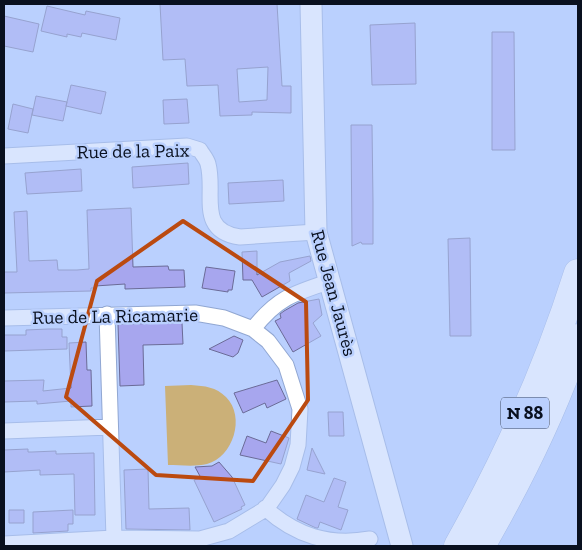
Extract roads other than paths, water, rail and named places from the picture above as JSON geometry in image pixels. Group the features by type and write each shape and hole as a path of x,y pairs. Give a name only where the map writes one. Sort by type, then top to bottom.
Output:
{"highway":[{"name":"N 88","path":"458,546 487,496 537,388 578,273"},
{"name":"N 88","path":"481,546 508,498 542,429 578,338"}],"street":[{"name":"Rue Jean Jaurès","path":"310,4 314,82 316,232 331,281 402,546"},
{"name":"Rue de la Paix","path":"4,156 187,146 200,150 208,163 212,220 220,230 229,236 240,238 316,232"},
{"path":"253,330 266,312 282,300 302,290 331,281"},
{"name":"Rue de La Ricamarie","path":"4,318 194,312 224,318 253,330 268,341 286,365 300,409 298,445 292,467 283,485 265,508 229,531 203,543 114,538 4,544"},
{"path":"107,314 114,538"},
{"path":"4,431 110,427"},
{"path":"265,508 278,520 301,533 328,540 358,541 370,539"}]}
